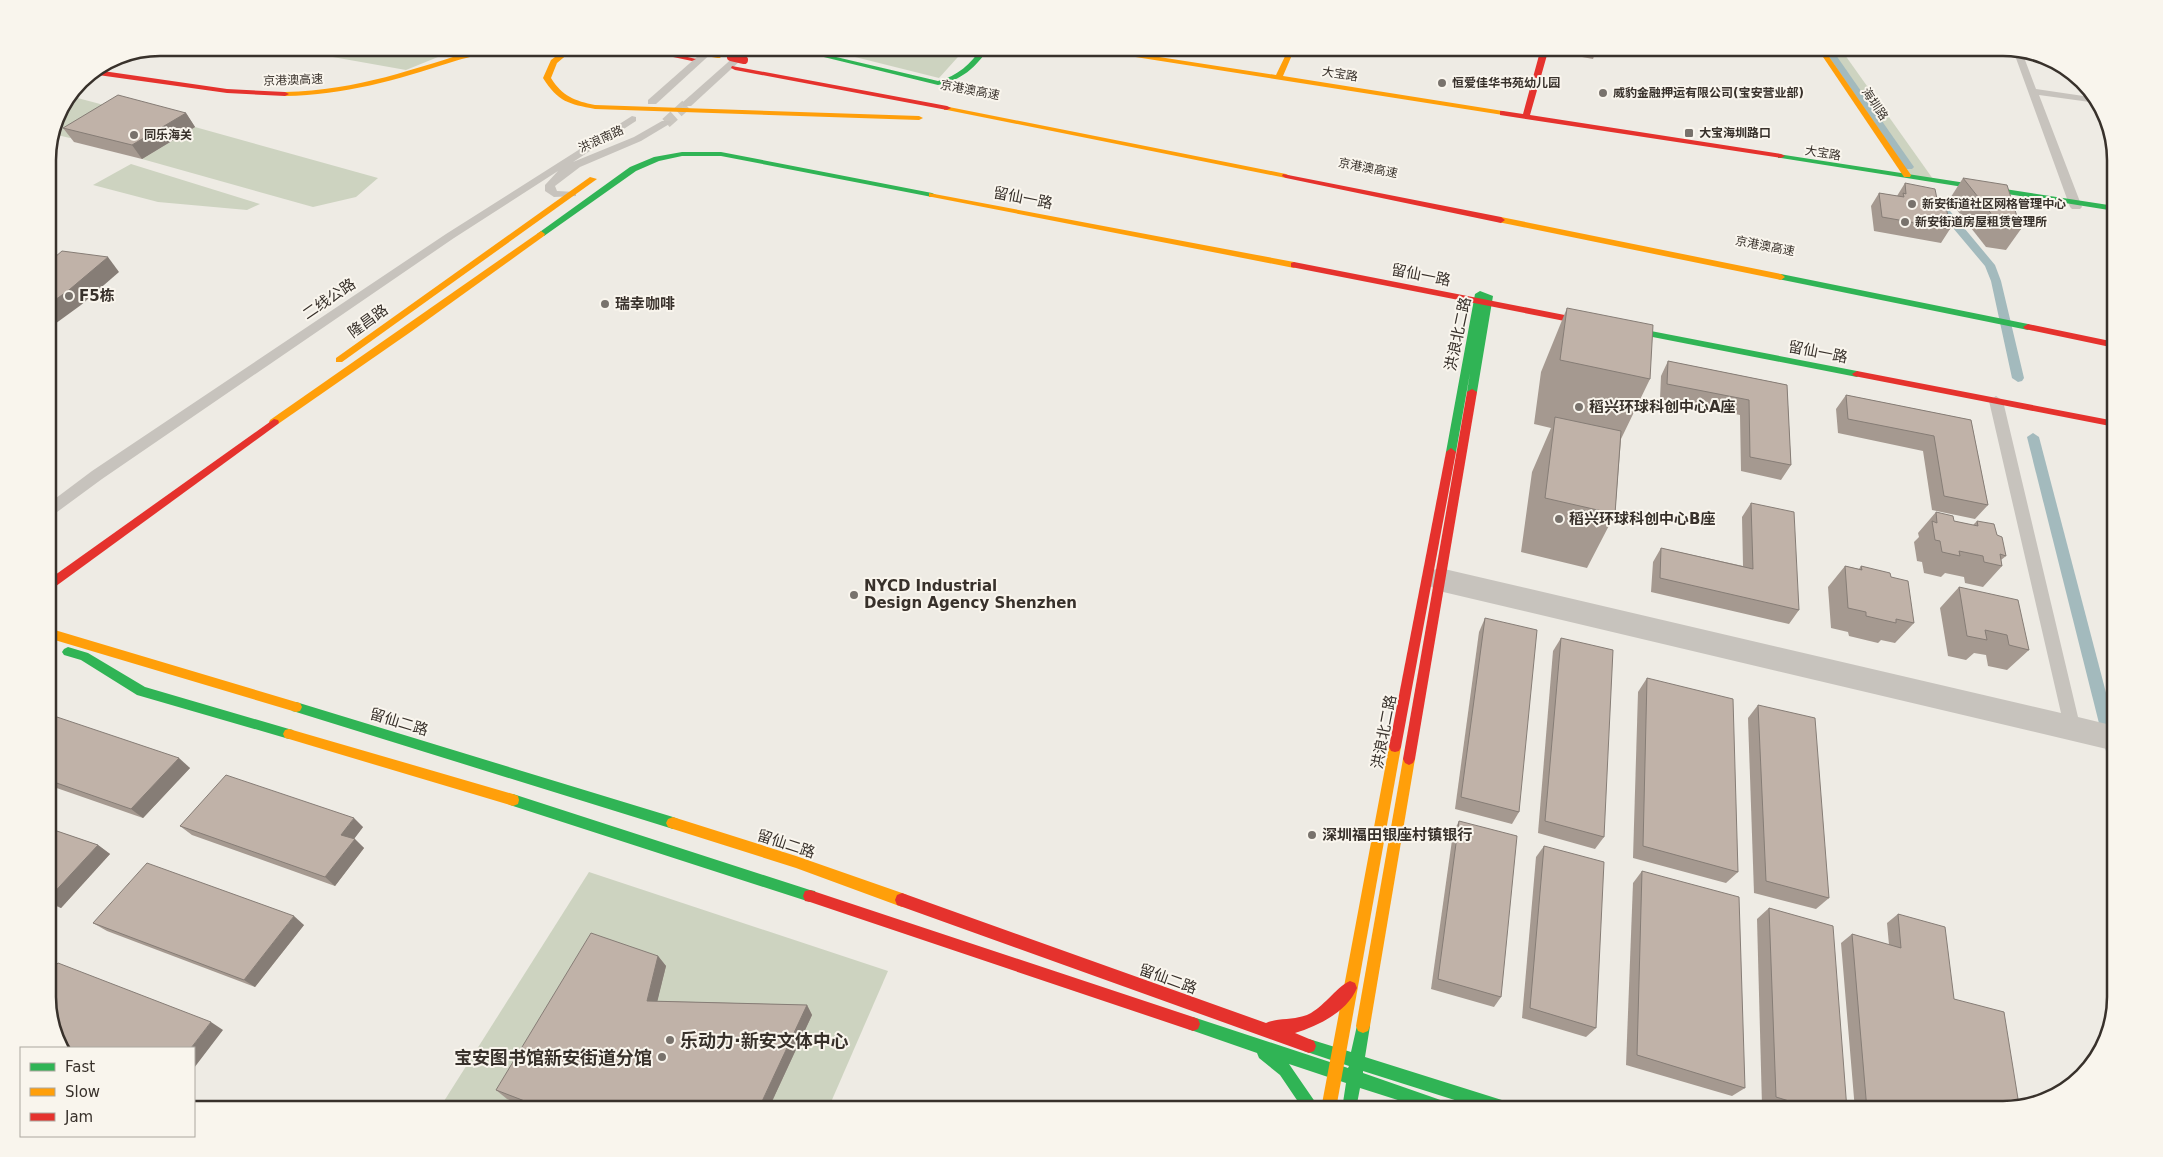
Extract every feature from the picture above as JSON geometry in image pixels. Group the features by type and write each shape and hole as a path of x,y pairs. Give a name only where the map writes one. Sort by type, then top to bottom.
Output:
{"main road":[{"name":"京港澳高速","path":"104,73 259,95 307,95 336,92 385,82 464,56"},
{"name":"京港澳高速","path":"561,56 554,62 548,72 548,81 556,93 564,98 598,107 939,119 1158,150"},
{"name":"京港澳高速","path":"698,56 707,62 717,56 733,63 2107,343"},
{"path":"825,56 938,83 953,82 964,77 980,56"},
{"name":"大宝路","path":"1141,56 1907,175 2107,212"},
{"path":"1278,78 1288,56"},
{"path":"1526,116 1543,56"},
{"name":"海圳路","path":"1825,56 1907,175"},
{"name":"京港澳高速","path":"733,63 744,60 1558,219"},
{"name":"大宝路","path":"1526,116 1549,122 2075,205 2107,208"},
{"path":"645,151 690,145 723,152"},
{"name":"隆昌路","path":"56,580 266,427 409,329 631,170 648,162 676,154 723,152"},
{"name":"留仙一路","path":"723,152 1483,299 2107,413"},
{"name":"隆昌路","path":"329,368 603,172"},
{"name":"留仙一路","path":"1483,299 1526,310 1610,322 2107,422"},
{"name":"洪浪北二路","path":"1330,1101 1435,579 1483,327 1483,299"},
{"name":"洪浪北二路","path":"1350,1101 1435,579 1483,299"},
{"path":"1483,327 1488,317 1493,313 1510,309 1526,310"},
{"path":"232,438 272,409"},
{"name":"留仙二路","path":"56,635 502,769 786,859 1357,1063 1477,1101"},
{"path":"57,649 84,656 141,691 485,791 782,887 1421,1101"},
{"path":"134,686 157,666"},
{"path":"1259,1028 1278,1030 1298,1027 1313,1021 1341,1001 1352,985"},
{"path":"1249,1044 1269,1056 1285,1070 1306,1101"}],"street":[{"path":"652,102 717,56"},
{"path":"687,104 740,56"},
{"path":"2020,58 2075,205"},
{"path":"2032,91 2086,98"},
{"name":"二线公路","path":"56,505 97,475 450,236 632,119"},
{"name":"洪浪南路","path":"572,194 554,194 549,189 550,185 590,157 647,134 666,123"},
{"path":"1996,401 2073,729"},
{"path":"1435,579 2107,737"}],"green space":[{"path":"327,56 438,57 406,70"},
{"path":"851,56 959,56 939,78"},
{"path":"1823,56 1846,56 1933,179 1907,175"},
{"path":"77,98 119,109 70,138 59,136 67,115"},
{"path":"195,127 378,178 356,197 313,207 142,159"},
{"path":"131,164 260,204 247,210 158,202 93,185"},
{"name":"乐动力·新安文体中心","path":"589,872 888,971 831,1101 444,1101"}],"building":[{"path":"118,95 186,113 132,145 63,128"},
{"path":"1963,178 2007,185 2021,229 2001,226"},
{"path":"1905,183 1935,189 1937,199 1945,200 1950,229 1882,217 1879,193 1904,197 1903,193 1906,194"},
{"path":"62,251 108,257 56,299 56,256"},
{"path":"1567,308 1653,325 1650,379 1560,360"},
{"path":"1668,361 1787,385 1791,465 1750,457 1749,400 1667,384"},
{"path":"1846,395 1971,420 1988,505 1944,496 1934,436 1848,419"},
{"path":"1555,417 1621,431 1615,514 1545,498"},
{"path":"1751,503 1794,512 1799,610 1660,578 1661,548 1753,569"},
{"path":"1936,512 1953,516 1954,521 1978,526 1977,521 1994,524 1997,535 2002,537 2006,556 2000,554 2002,566 1984,562 1983,556 1959,551 1960,556 1942,552 1940,541 1935,540 1932,521 1937,523"},
{"path":"1845,566 1862,570 1861,566 1890,573 1891,577 1908,581 1914,623 1896,619 1896,623 1866,616 1866,612 1848,608"},
{"path":"1959,587 2018,600 2029,650 2009,645 2007,635 1985,630 1987,640 1967,636"},
{"path":"1485,618 1537,630 1519,812 1461,797"},
{"path":"1561,638 1613,650 1604,837 1545,821"},
{"path":"1647,678 1733,699 1738,872 1643,846"},
{"path":"1758,705 1815,718 1829,898 1766,881"},
{"path":"56,717 179,758 131,809 56,783"},
{"path":"226,775 354,818 341,835 355,839 325,877 180,826"},
{"path":"1459,821 1517,836 1501,997 1438,979"},
{"path":"56,831 98,845 56,890"},
{"path":"1544,846 1604,862 1596,1028 1530,1008"},
{"path":"147,863 294,916 244,980 93,923"},
{"path":"1642,871 1739,897 1745,1088 1637,1055"},
{"path":"1769,908 1833,926 1846,1101 1789,1101 1776,1097"},
{"path":"1898,914 1945,927 1954,999 2004,1012 2018,1100 1866,1101 1852,934 1901,948"},
{"name":"宝安图书馆新安街道分馆","path":"591,933 658,956 647,1001 807,1005 762,1101 525,1101 496,1090"},
{"path":"58,963 211,1022 192,1047 70,1047 58,1017 56,965"}],"waterway":[{"path":"1833,56 1909,167"},
{"path":"1936,201 1990,265 1996,281 2018,378"},
{"path":"2033,437 2107,724"}],"tunnel":[{"path":"666,123 687,104"}],"traffic: fast":[{"path":"825,56 938,83 954,79 966,72 979,56"},
{"path":"541,234 633,169 657,159 682,154 721,154 932,195"},
{"path":"1781,156 2107,208"},
{"path":"1781,277 2028,327"},
{"path":"1451,452 1480,294 1488,296 1472,392"},
{"path":"1625,329 1857,374"},
{"path":"68,652 84,656 141,691 289,734"},
{"path":"296,707 673,823"},
{"path":"513,800 810,896"},
{"path":"1193,1024 1423,1101"},
{"path":"1350,1101 1363,1026"},
{"path":"1309,1046 1480,1101"},
{"path":"1264,1053 1285,1070 1306,1101"}],"traffic: slow":[{"path":"285,94 339,91 364,86 463,56"},
{"path":"561,56 554,62 547,78 553,88 571,102 595,107 919,118"},
{"path":"1142,56 1503,113"},
{"path":"1278,78 1288,56"},
{"path":"1825,56 1907,175"},
{"path":"947,108 1286,176"},
{"path":"339,360 593,179"},
{"path":"932,195 1294,265"},
{"path":"1501,220 1781,277"},
{"path":"274,422 409,329 541,234"},
{"path":"56,635 296,707"},
{"path":"289,734 513,800"},
{"path":"1329,1101 1395,747"},
{"path":"1363,1026 1409,759"},
{"path":"673,823 796,862 902,900"}],"traffic: jam":[{"path":"679,56 692,59"},
{"path":"1526,117 1543,56"},
{"path":"731,57 744,60"},
{"path":"735,68 947,108"},
{"path":"104,74 227,91 285,94"},
{"path":"1503,113 1781,156"},
{"path":"1286,176 1501,220"},
{"path":"1294,265 1590,323"},
{"path":"2028,327 2107,343"},
{"path":"1857,374 2107,422"},
{"path":"1409,759 1472,392"},
{"path":"56,580 274,422"},
{"path":"1395,747 1451,452"},
{"path":"810,896 1193,1024"},
{"path":"902,900 1309,1046"},
{"path":"1270,1029 1294,1026 1315,1019 1333,1006 1350,988"}],"place":[{"name":"恒爱佳华书苑幼儿园","path":"1442,83"},
{"name":"威豹金融押运有限公司(宝安营业部)","path":"1603,93"},
{"name":"大宝海圳路口","path":"1689,133"},
{"name":"同乐海关","path":"134,135"},
{"name":"新安街道社区网格管理中心","path":"1912,204"},
{"name":"新安街道房屋租赁管理所","path":"1905,222"},
{"name":"F5栋","path":"69,296"},
{"name":"瑞幸咖啡","path":"605,304"},
{"name":"稻兴环球科创中心A座","path":"1579,407"},
{"name":"稻兴环球科创中心B座","path":"1559,519"},
{"name":"NYCD Industrial Design Agency Shenzhen","path":"854,595"},
{"name":"深圳福田银座村镇银行","path":"1312,835"},
{"name":"乐动力·新安文体中心","path":"670,1040"},
{"name":"宝安图书馆新安街道分馆","path":"662,1057"}]}
